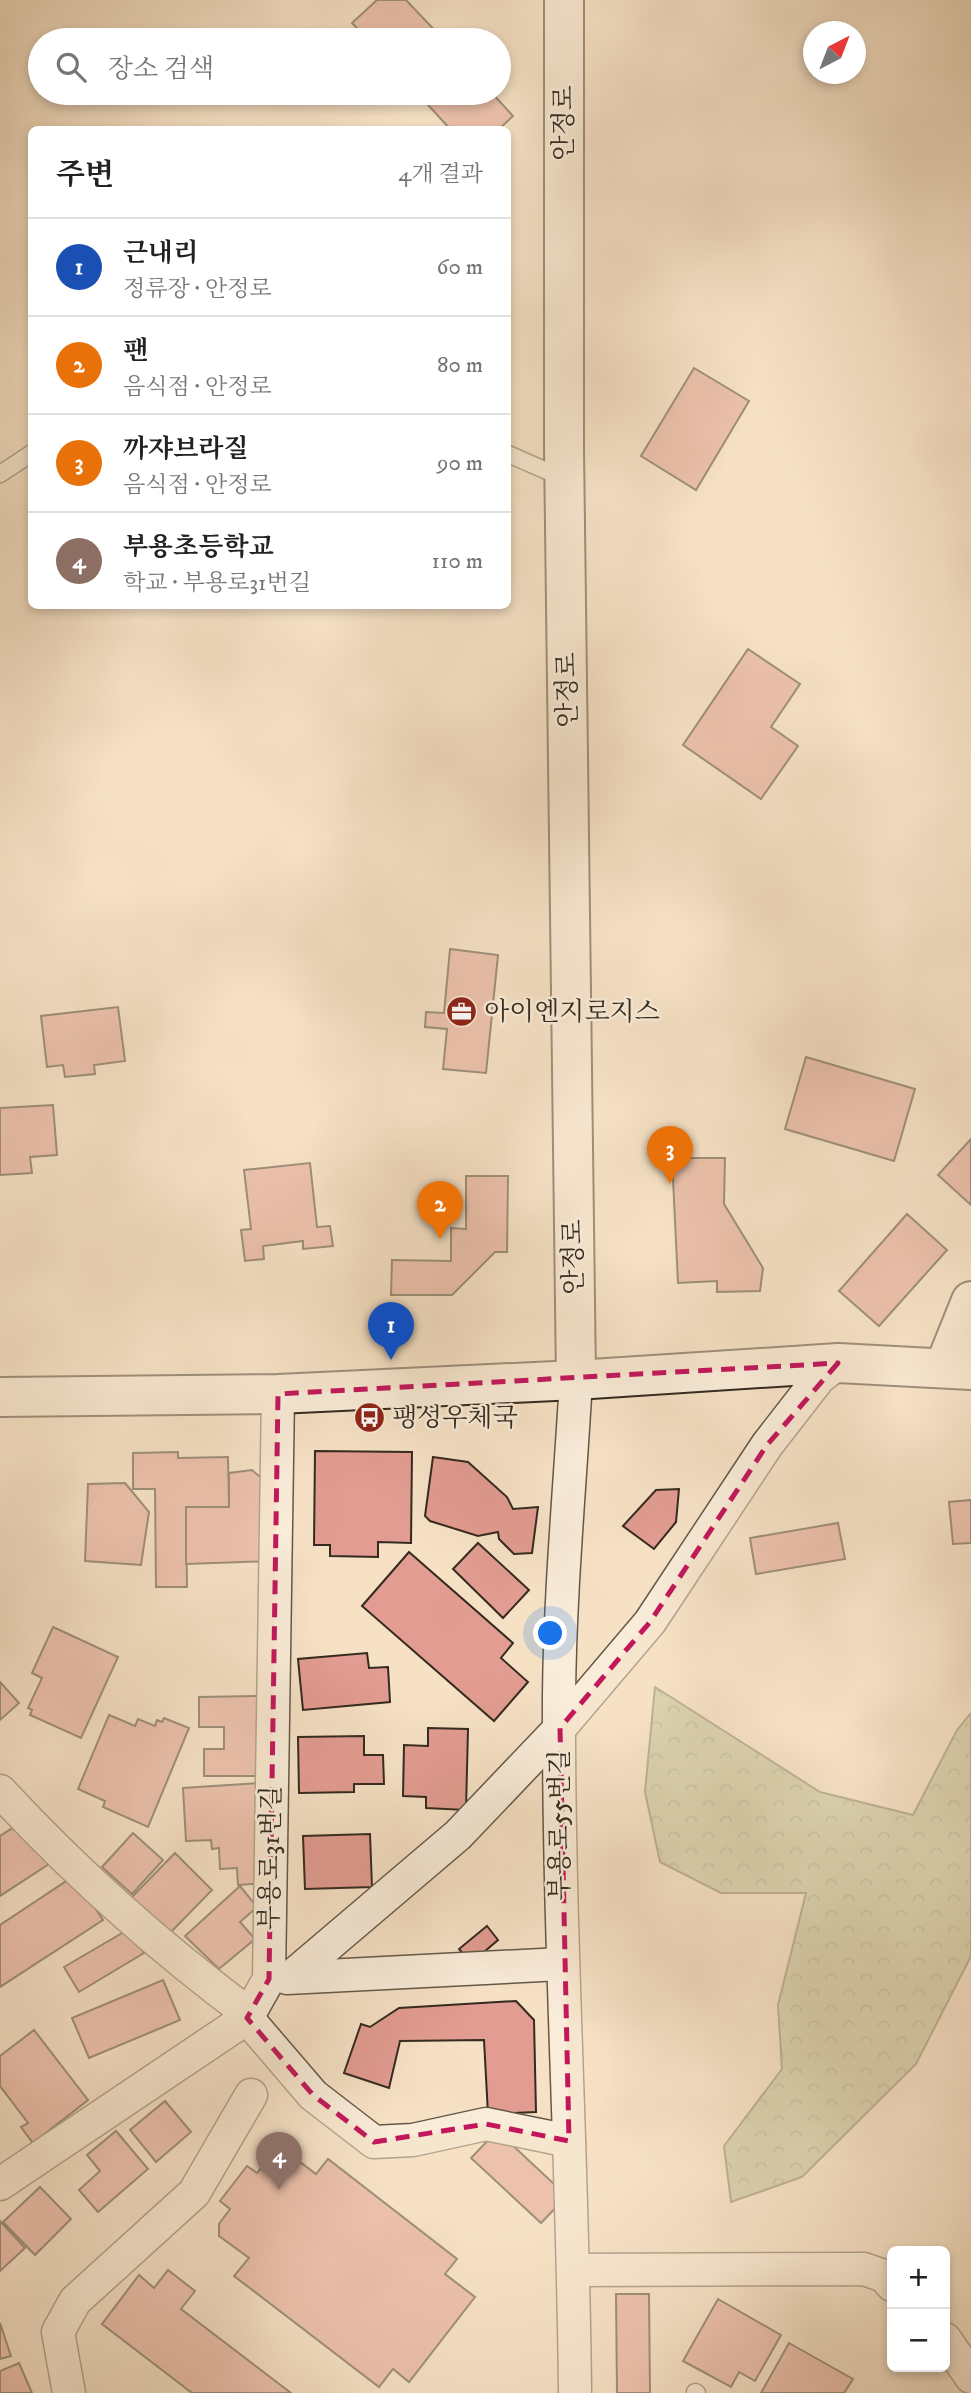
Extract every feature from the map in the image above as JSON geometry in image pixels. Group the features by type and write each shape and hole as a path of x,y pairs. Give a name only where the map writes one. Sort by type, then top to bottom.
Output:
{"street":[{"name":"안정로","path":"564,0 565,479 576,1380"},
{"path":"0,1397 278,1394 576,1380 838,1363 958,1369 971,1301"},
{"path":"280,1978 458,1835 560,1728 650,1622 766,1445 819,1378 838,1363"},
{"name":"부용로55번길","path":"575,2393 574,2270 561,1964 560,1728 576,1380"},
{"name":"부용로31번길","path":"0,2184 248,2016 280,1978 278,1394"},
{"path":"0,1791 109,1899 179,1962 248,2016 313,2095 374,2142 413,2140 486,2124 569,2141"},
{"path":"280,1978 561,1964"},
{"path":"69,2393 58,2332 75,2301 194,2193 251,2095"},
{"path":"574,2270 864,2269 887,2279"},
{"path":"950,2346 971,2377"}],"lane":[{"path":"511,455 565,479"},
{"path":"0,474 28,456"}],"highlighted area":[{"path":"838,1363 767,1445 650,1622 560,1728 569,2141 486,2124 374,2142 313,2095 247,2018 269,1979 278,1394"}],"green space":[{"path":"655,1687 820,1792 913,1815 957,1730 971,1713 971,1956 916,2064 802,2177 731,2202 724,2146 782,2069 778,2005 806,1893 721,1893 660,1862 645,1792"}],"building":[{"path":"377,0 406,0 433,28 357,28 352,23"},
{"path":"428,105 503,105 513,116 502,126 447,126"},
{"path":"694,368 749,401 696,490 641,456"},
{"path":"748,649 800,684 771,727 798,746 761,799 683,745"},
{"path":"450,949 498,955 486,1073 443,1069 447,1029 425,1027 426,1012 444,1013"},
{"path":"118,1007 125,1061 94,1065 95,1074 65,1077 63,1065 47,1067 41,1016"},
{"path":"806,1057 915,1089 894,1161 785,1129"},
{"path":"53,1105 57,1155 30,1157 32,1173 0,1175 0,1108"},
{"path":"971,1139 971,1205 938,1175"},
{"path":"672,1158 725,1158 724,1204 763,1268 760,1291 717,1292 717,1281 678,1283"},
{"path":"310,1163 317,1227 330,1226 333,1246 303,1249 303,1241 263,1246 264,1259 245,1261 241,1230 251,1229 244,1170"},
{"path":"466,1176 508,1176 507,1252 495,1252 452,1295 391,1295 392,1260 451,1261 451,1228 466,1229"},
{"path":"907,1214 947,1250 879,1326 839,1291"},
{"path":"315,1451 412,1452 411,1543 378,1542 378,1557 330,1556 330,1545 314,1545"},
{"path":"178,1452 178,1458 228,1457 229,1507 186,1507 187,1587 156,1587 155,1489 133,1489 133,1453"},
{"path":"433,1457 468,1462 507,1497 513,1509 538,1507 532,1553 514,1554 499,1539 498,1532 478,1536 430,1521 425,1516"},
{"path":"252,1470 274,1489 273,1561 186,1564 186,1507 229,1507 229,1473"},
{"path":"125,1483 149,1512 141,1565 85,1561 88,1484"},
{"path":"679,1489 676,1522 654,1549 623,1526 656,1490"},
{"path":"971,1500 971,1543 953,1544 949,1502"},
{"path":"838,1523 845,1559 756,1574 750,1538"},
{"path":"478,1543 529,1590 503,1618 453,1569"},
{"path":"409,1552 513,1643 501,1658 528,1682 494,1721 362,1606"},
{"path":"53,1627 118,1657 81,1738 30,1715 32,1710 28,1708 42,1678 32,1673"},
{"path":"367,1653 369,1668 388,1667 390,1702 303,1710 298,1659"},
{"path":"0,1682 19,1703 0,1720"},
{"path":"261,1696 261,1776 204,1776 204,1749 224,1749 224,1727 199,1727 199,1697"},
{"path":"109,1715 135,1726 138,1719 155,1726 157,1720 162,1722 164,1718 189,1728 148,1827 103,1807 105,1801 78,1789"},
{"path":"428,1728 468,1729 466,1810 426,1808 426,1797 403,1796 404,1745 428,1746"},
{"path":"364,1736 364,1755 383,1755 384,1784 354,1784 354,1792 299,1793 298,1737"},
{"path":"259,1783 265,1883 238,1885 237,1868 220,1869 219,1848 212,1849 211,1840 186,1841 183,1788"},
{"path":"22,1822 49,1864 0,1896 0,1836"},
{"path":"133,1833 163,1860 132,1894 102,1867"},
{"path":"370,1834 372,1887 305,1889 303,1836"},
{"path":"175,1853 212,1890 169,1934 131,1898"},
{"path":"74,1876 103,1920 0,1987 0,1925"},
{"path":"240,1886 257,1907 240,1922 255,1939 219,1969 185,1936"},
{"path":"487,1926 498,1940 471,1963 459,1949"},
{"path":"129,1929 144,1953 79,1992 64,1967"},
{"path":"163,1980 180,2020 89,2058 72,2018"},
{"path":"516,2001 534,2020 536,2112 488,2114 484,2040 400,2041 389,2088 344,2073 361,2024 370,2027 399,2008"},
{"path":"34,2030 88,2100 33,2143 21,2127 28,2123 0,2086 0,2056"},
{"path":"165,2101 191,2132 156,2162 130,2130"},
{"path":"116,2131 148,2169 98,2212 79,2190 100,2171 87,2155"},
{"path":"497,2131 567,2196 541,2223 471,2158"},
{"path":"272,2154 291,2155 316,2174 328,2159 457,2259 445,2274 475,2297 409,2382 393,2369 379,2387 234,2276 249,2258 219,2236 219,2224 230,2209 220,2201 247,2166 257,2173"},
{"path":"40,2187 71,2219 35,2255 3,2222"},
{"path":"0,2221 25,2248 0,2271"},
{"path":"168,2270 195,2291 181,2309 291,2393 192,2393 102,2324 139,2275 154,2288"},
{"path":"616,2294 649,2294 650,2393 617,2393"},
{"path":"718,2299 781,2335 755,2381 739,2372 731,2387 683,2361"},
{"path":"0,2323 11,2356 0,2359"},
{"path":"789,2343 853,2379 844,2393 761,2393"},
{"path":"19,2363 32,2393 0,2393 0,2371"}],"place":[{"name":"아이엔지로지스","path":"461,1012"},
{"name":"까쟈브라질","path":"670,1184"},
{"name":"팬","path":"440,1239"},
{"name":"근내리","path":"391,1360"},
{"name":"팽성우체국","path":"369,1418"},
{"name":"부용초등학교","path":"279,2190"}]}
